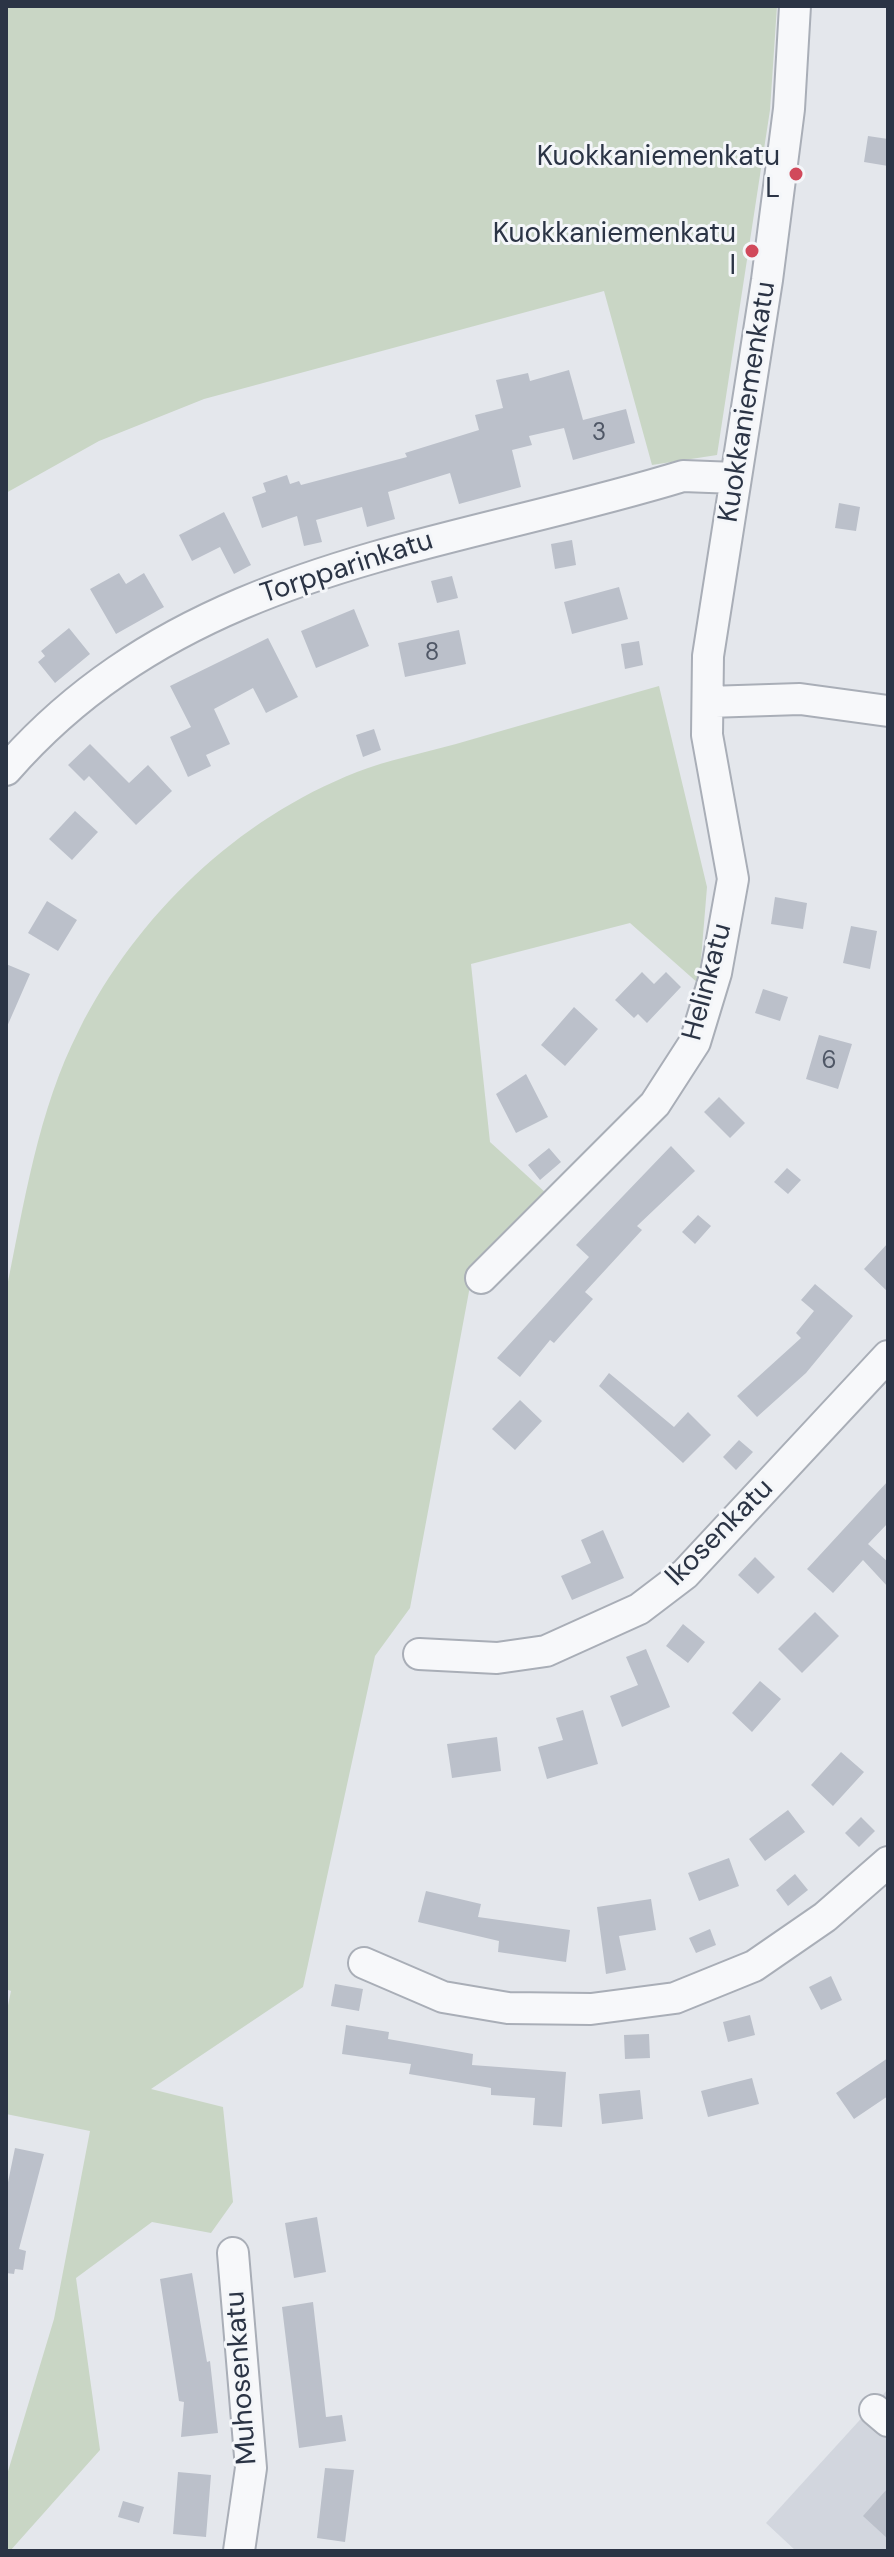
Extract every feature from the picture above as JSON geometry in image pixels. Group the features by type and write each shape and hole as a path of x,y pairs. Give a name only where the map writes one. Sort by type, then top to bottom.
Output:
{"street":[{"name":"Kuokkaniemenkatu","path":"708,702 708,656 789,109 795,6"},
{"name":"Torpparinkatu","path":"6,770 68,709 111,675 170,638 293,581 362,558 683,476 736,478"},
{"path":"708,702 800,699 888,711"},
{"name":"Helinkatu","path":"481,1278 655,1104 695,1042 716,973 733,879 707,735 708,702"},
{"name":"Ikosenkatu","path":"419,1654 497,1658 546,1651 639,1609 685,1574 888,1356"},
{"path":"364,1963 443,1997 508,2008 591,2009 675,1998 754,1966 825,1917 888,1862"},
{"name":"Muhosenkatu","path":"233,2253 251,2468 239,2551"}],"shaded area":[{"path":"888,2389 888,2551 796,2551 766,2523"}],"green space":[{"path":"6,6 777,6 770,110 717,455 652,465 604,291 204,399 99,441 6,493"},
{"path":"659,686 707,887 699,984 630,923 471,964 490,1142 546,1193 473,1270 410,1608 375,1656 303,1987 151,2089 223,2107 233,2202 211,2233 152,2222 76,2278 100,2450 10,2551 6,2551 6,2478 54,2319 90,2131 6,2114 6,2015 11,1991 6,1989 6,1292 26,1192 53,1092 79,1030 130,948 161,910 195,876 271,816 357,772"}],"building":[{"path":"868,136 888,139 888,166 864,162"},
{"path":"569,370 583,420 626,409 635,443 573,460 564,428 529,436 532,445 512,450 521,487 459,504 450,473 388,492 395,519 367,527 362,507 316,520 322,542 304,546 297,516 262,528 252,497 266,492 263,483 287,475 290,484 299,481 301,485 407,457 405,453 479,430 475,415 503,408 496,380 528,373 530,381"},
{"path":"839,503 860,507 856,531 835,528"},
{"path":"224,512 251,565 234,574 220,547 192,561 179,535"},
{"path":"572,540 576,565 555,569 551,544"},
{"path":"119,573 126,584 144,573 164,607 116,634 90,589"},
{"path":"452,576 458,598 437,603 431,581"},
{"path":"619,587 628,619 572,634 564,602"},
{"path":"354,609 369,646 316,668 301,631"},
{"path":"69,628 90,654 55,683 38,662 45,656 41,651"},
{"path":"459,630 466,664 405,677 398,643"},
{"path":"268,638 298,697 266,713 253,688 214,709 230,744 206,755 211,766 188,777 170,737 191,727 170,686"},
{"path":"639,641 643,665 625,669 621,644"},
{"path":"374,729 381,750 363,757 356,735"},
{"path":"90,744 129,783 148,765 172,791 136,825 89,776 84,781 68,765"},
{"path":"75,811 98,832 72,860 49,839"},
{"path":"775,897 807,903 803,929 771,924"},
{"path":"47,901 77,920 58,951 28,933"},
{"path":"851,926 877,931 870,969 843,963"},
{"path":"6,964 30,974 6,1029"},
{"path":"642,972 654,984 666,972 681,987 647,1023 638,1014 634,1018 615,1000"},
{"path":"763,989 788,997 780,1021 755,1013"},
{"path":"574,1007 598,1029 565,1066 541,1045"},
{"path":"819,1035 852,1044 838,1089 806,1079"},
{"path":"526,1074 548,1117 516,1133 496,1094"},
{"path":"719,1097 745,1123 730,1138 704,1112"},
{"path":"671,1146 695,1171 637,1226 642,1230 585,1292 593,1299 554,1343 550,1340 520,1377 497,1358 589,1257 576,1245"},
{"path":"549,1148 561,1162 540,1180 528,1165"},
{"path":"787,1168 801,1180 788,1194 774,1182"},
{"path":"698,1215 711,1226 695,1244 682,1232"},
{"path":"888,1243 888,1292 864,1269"},
{"path":"815,1284 853,1316 806,1373 757,1417 737,1396 801,1338 796,1333 814,1311 801,1300"},
{"path":"609,1373 674,1427 688,1412 711,1435 683,1463 599,1386"},
{"path":"520,1400 542,1421 515,1450 492,1429"},
{"path":"739,1440 753,1452 736,1470 723,1457"},
{"path":"888,1481 888,1523 868,1544 888,1562 888,1587 863,1560 833,1593 807,1569"},
{"path":"603,1530 624,1578 572,1600 561,1576 591,1563 581,1540"},
{"path":"755,1557 775,1577 758,1594 738,1575"},
{"path":"815,1612 839,1636 802,1673 778,1649"},
{"path":"683,1624 705,1642 688,1663 666,1646"},
{"path":"646,1649 670,1707 622,1727 610,1696 638,1685 626,1657"},
{"path":"760,1681 781,1699 752,1732 732,1713"},
{"path":"583,1710 598,1764 547,1779 538,1747 563,1740 556,1718"},
{"path":"497,1737 501,1771 452,1778 447,1744"},
{"path":"841,1752 864,1772 833,1806 811,1785"},
{"path":"788,1810 805,1832 765,1861 749,1839"},
{"path":"861,1817 875,1831 859,1847 845,1833"},
{"path":"729,1858 739,1886 699,1901 688,1873"},
{"path":"795,1874 808,1890 788,1906 776,1890"},
{"path":"426,1891 481,1904 478,1917 570,1930 566,1962 498,1952 499,1941 418,1922"},
{"path":"651,1899 656,1930 619,1936 626,1970 606,1974 597,1907"},
{"path":"710,1929 716,1945 696,1953 689,1938"},
{"path":"831,1976 842,2000 821,2010 809,1987"},
{"path":"335,1984 363,1989 359,2011 331,2006"},
{"path":"750,2015 755,2035 728,2042 723,2022"},
{"path":"346,2025 389,2032 388,2039 473,2054 472,2065 566,2072 562,2127 533,2125 535,2098 491,2095 491,2088 409,2074 411,2064 342,2054"},
{"path":"649,2034 650,2058 625,2059 624,2035"},
{"path":"888,2058 888,2096 854,2119 836,2093"},
{"path":"752,2078 759,2104 708,2117 701,2091"},
{"path":"640,2090 643,2119 602,2124 599,2094"},
{"path":"15,2148 44,2154 19,2249 26,2251 23,2270 15,2269 14,2274 6,2273 6,2192"},
{"path":"317,2217 326,2272 294,2278 285,2223"},
{"path":"192,2273 207,2362 210,2361 218,2433 181,2437 184,2402 179,2401 160,2279"},
{"path":"313,2302 326,2417 342,2415 346,2441 299,2448 282,2307"},
{"path":"325,2468 354,2470 345,2542 317,2538"},
{"path":"178,2472 211,2475 206,2537 173,2534"},
{"path":"888,2488 888,2539 863,2516"},
{"path":"123,2501 144,2507 139,2523 118,2517"}],"place":[{"name":"Kuokkaniemenkatu L","path":"796,174"},
{"name":"Kuokkaniemenkatu I","path":"752,251"}]}
